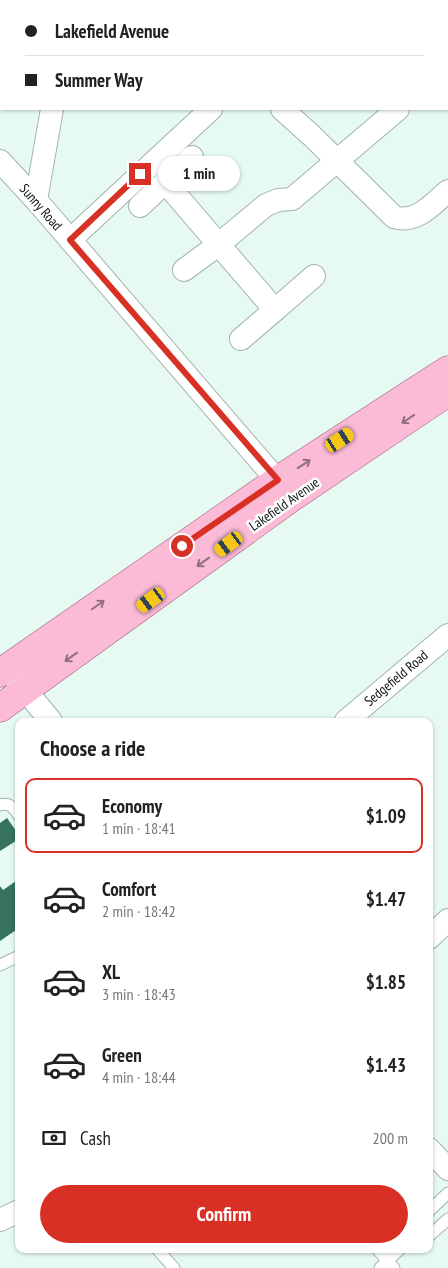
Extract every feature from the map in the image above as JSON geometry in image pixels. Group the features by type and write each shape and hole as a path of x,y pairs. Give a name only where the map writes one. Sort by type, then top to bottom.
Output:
{"main road":[{"name":"Lakefield Avenue","path":"0,708 285,489 448,370"},
{"name":"Lakefield Avenue","path":"4,671 285,489 448,392"}],"street":[{"path":"36,200 52,110"},
{"path":"70,240 210,110"},
{"path":"283,110 394,217 401,220 418,216 448,191"},
{"path":"184,270 218,245 266,205 278,200 292,199 397,110"},
{"path":"140,206 192,157"},
{"name":"Sunny Road","path":"0,161 36,200 285,489"},
{"path":"165,182 275,310"},
{"path":"241,339 314,276"},
{"name":"Sedgefield Road","path":"350,718 448,635"},
{"path":"4,671 25,690 48,718"},
{"path":"433,934 448,920"},
{"path":"433,1153 448,1169"}],"lane":[{"path":"0,805 8,804 15,810"},
{"path":"0,965 15,958"},
{"path":"433,1208 446,1200"},
{"path":"433,1232 448,1219"},
{"path":"161,1253 174,1268"},
{"path":"380,1253 388,1266 397,1253"}],"building":[{"path":"7,818 15,829 15,842 0,851 0,823"},
{"path":"15,882 15,931 0,941 0,886 3,890"}],"route":[{"path":"140,174 70,240 278,480 182,546"}]}
